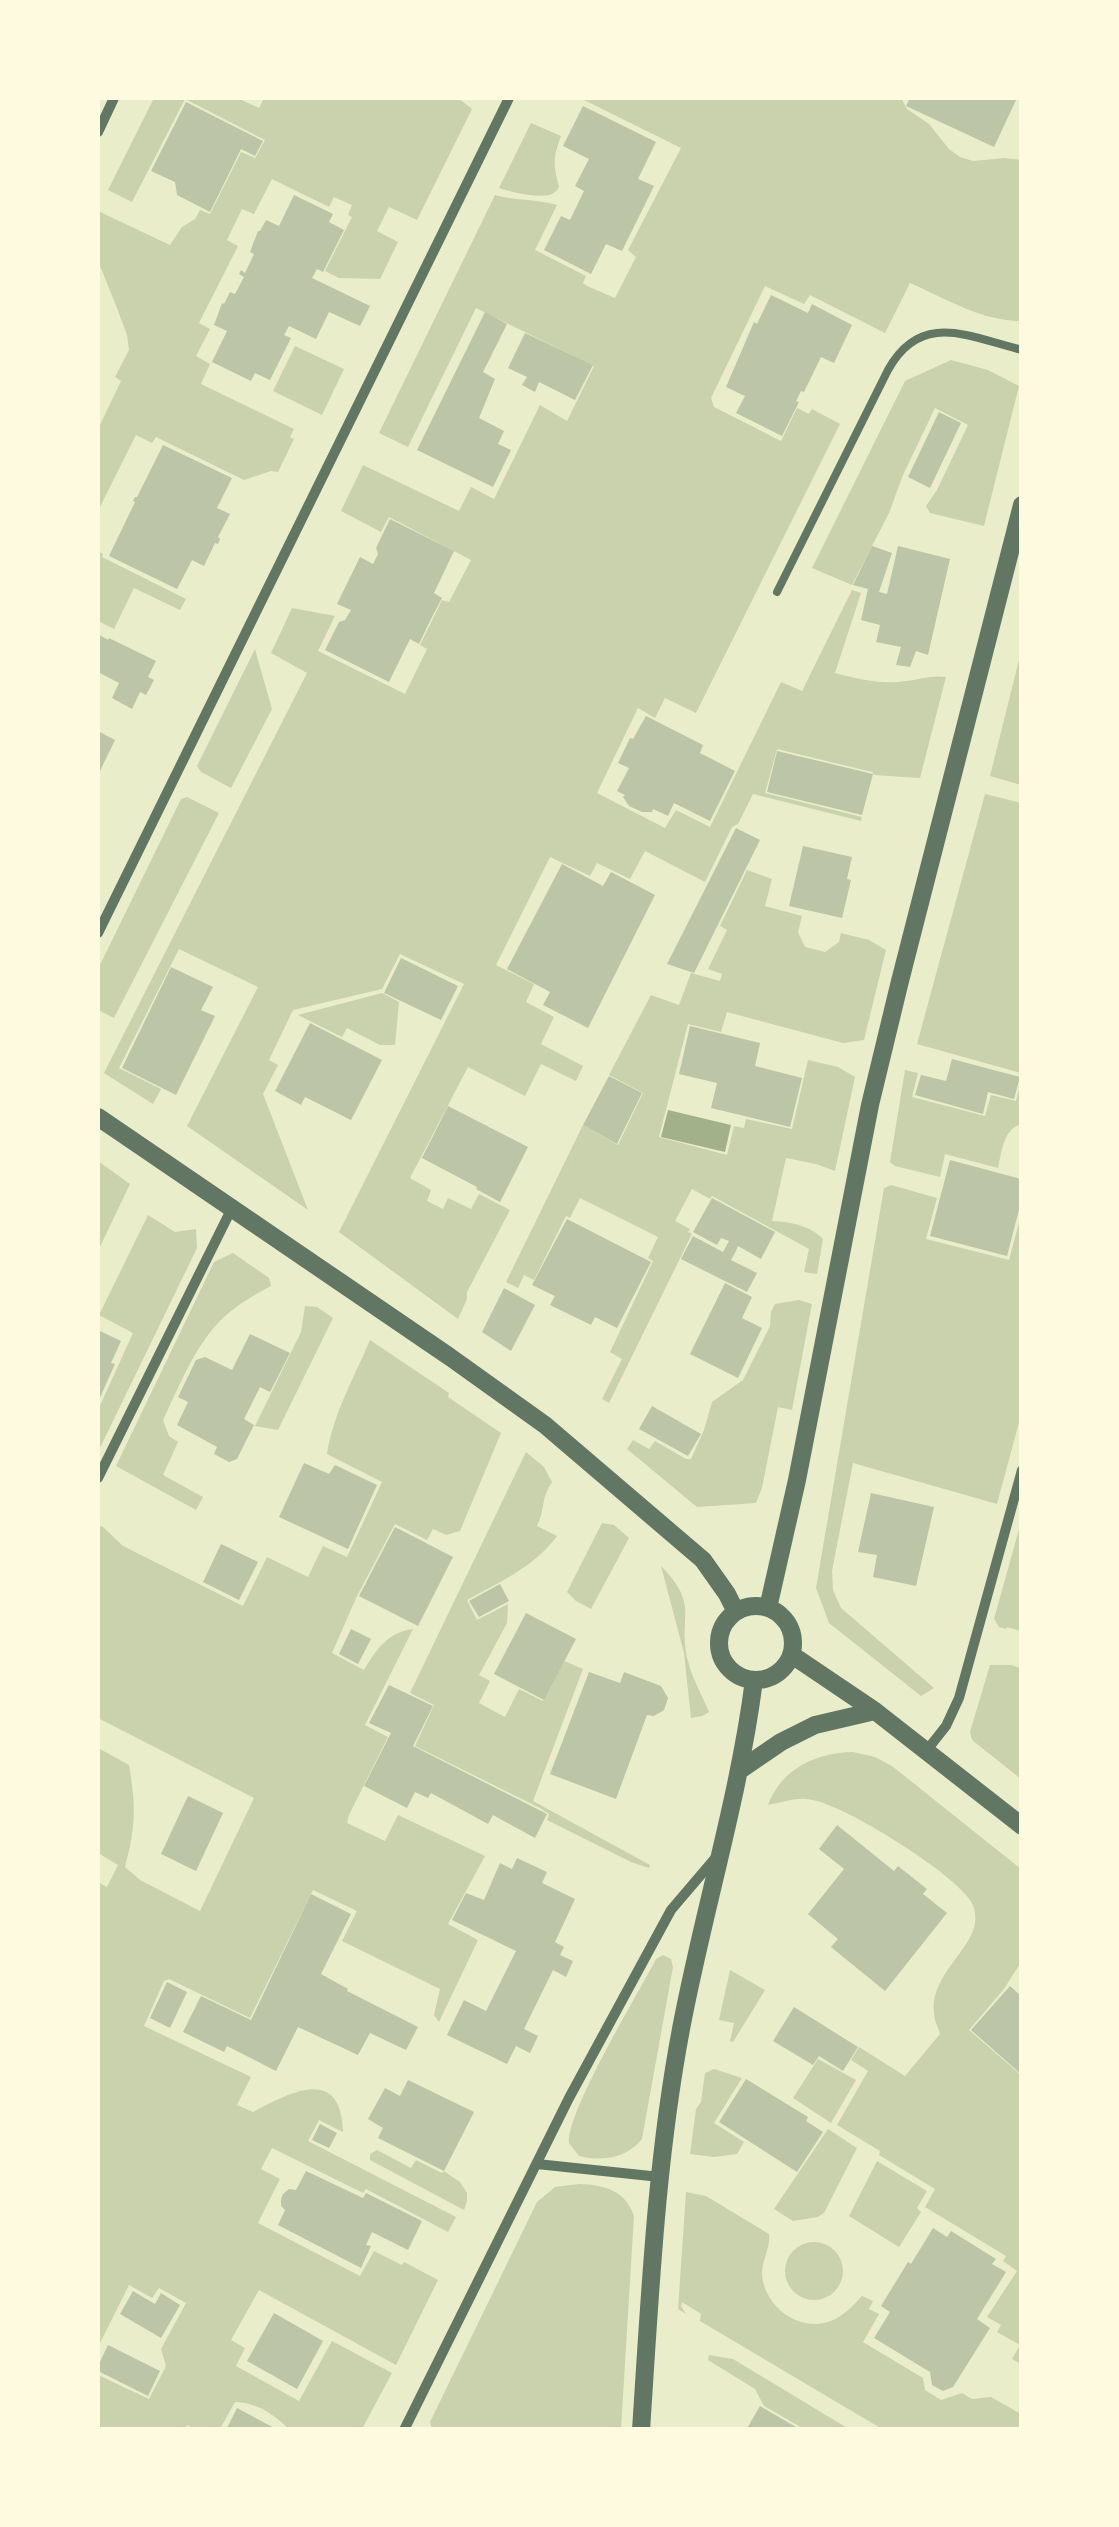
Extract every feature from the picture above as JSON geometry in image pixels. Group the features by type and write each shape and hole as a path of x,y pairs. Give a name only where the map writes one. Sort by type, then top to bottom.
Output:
{"street":[{"path":"98,132 114,98"},
{"path":"98,932 510,98"},
{"path":"768,1608 798,1480 870,1105 1022,505"},
{"path":"98,1117 545,1425 703,1560 736,1612"},
{"path":"98,1478 232,1208"},
{"path":"927,1750 946,1726 959,1698 1022,1470"},
{"path":"755,1606 768,1608 790,1626 792,1655 770,1678 754,1680 739,1676 732,1672 720,1652 722,1629 736,1612 755,1606"},
{"path":"792,1655 876,1711 1022,1826"},
{"path":"641,2430 667,2112 682,2026 740,1770 754,1680"},
{"path":"740,1770 815,1725 876,1711"},
{"path":"404,2430 569,2098 672,1910 721,1852"},
{"path":"537,2164 660,2177"}],"lane":[{"path":"777,592 888,370 910,342 946,330 1022,350"}],"shaded area":[{"path":"154,98 237,98 259,108 264,98 458,98 472,109 417,220 389,207 377,231 398,242 380,279 339,278 325,271 352,217 348,215 352,205 334,197 329,207 272,179 254,214 242,209 227,240 238,246 199,323 210,329 196,356 210,364 201,384 294,429 290,437 294,439 278,472 244,480 156,437 152,443 136,435 98,511 98,429 121,381 115,377 129,350 127,335 98,261 98,211 170,245 200,210 210,214 241,152 255,158 265,140 185,99 132,202 108,190"},
{"path":"580,98 901,98 907,109 929,124 960,157 973,161 1021,160 1021,321 978,313 910,283 885,333 810,295 804,304 765,286 711,398 714,407 781,441 797,408 809,414 812,409 840,424 696,713 665,698 655,718 638,708 597,793 665,828 676,810 710,827 781,682 802,691 852,590 861,593 835,673 888,682 946,677 920,778 874,775 777,749 765,793 862,817 861,821 753,794 705,882 645,851 630,879 597,863 590,876 550,857 496,965 534,984 526,1002 554,1017 541,1044 583,1066 576,1081 541,1064 525,1096 468,1067 410,1178 431,1190 427,1201 443,1209 448,1198 471,1209 479,1194 510,1210 467,1292 458,1319 339,1232 464,984 400,954 382,989 293,1010 269,1060 278,1065 263,1094 308,1210 187,1126 258,987 179,949 119,1068 161,1089 153,1104 104,1073 307,673 271,653 292,608 335,616 318,651 405,694 427,649 420,645 442,600 449,602 471,560 389,517 381,532 341,511 363,465 459,511 471,487 494,499 540,405 567,421 594,366 476,308 408,447 379,433 495,195 557,205 535,250 586,276 583,283 587,286 615,298 636,257 628,250 681,148"},
{"path":"531,123 561,136 555,161 559,186 549,195 527,195 499,188"},
{"path":"295,346 344,369 322,415 273,391"},
{"path":"951,360 988,370 1019,386 984,526 930,513 926,506 968,425 935,408 852,585 812,568 905,381"},
{"path":"98,551 102,557 186,599 180,610 134,588 114,629 98,621"},
{"path":"255,649 272,709 231,788 197,766"},
{"path":"1021,652 1022,785 990,776"},
{"path":"985,794 1021,803 1021,1073 917,1044"},
{"path":"187,797 219,813 114,1018 98,1010 98,969 181,799"},
{"path":"747,870 772,879 765,906 802,916 798,932 805,947 825,952 839,942 841,933 869,940 886,950 864,1040 843,1043 727,1012 721,1032 688,1024 659,1137 727,1155 734,1126 744,1128 746,1119 792,1129 808,1060 838,1067 855,1077 835,1171 786,1158 772,1221 806,1227 823,1239 817,1274 804,1272 809,1249 692,1189 675,1221 692,1234 609,1403 602,1399 622,1359 610,1352 653,1261 648,1258 658,1237 580,1198 570,1218 566,1216 534,1280 524,1275 518,1288 506,1282 583,1125 618,1145 643,1093 609,1075 651,995 679,1005 691,973 720,981 722,974 708,969 727,930 720,926"},
{"path":"382,993 399,1002 395,1045 380,1045 347,1028 342,1037 298,1015"},
{"path":"905,1070 918,1073 912,1097 985,1116 991,1095 1016,1101 1021,1082 1021,1124 1007,1136 998,1168 945,1154 940,1177 890,1162"},
{"path":"668,1110 731,1125 725,1152 661,1137"},
{"path":"98,1161 130,1184 98,1251"},
{"path":"891,1185 937,1198 926,1239 1009,1260 1021,1215 1021,1415 997,1504 853,1463 832,1571 833,1590 841,1608 934,1688 921,1696 829,1623 816,1588 884,1188"},
{"path":"148,1215 175,1232 196,1229 197,1248 98,1452 98,1410 133,1333 99,1315"},
{"path":"233,1253 269,1278 271,1286 236,1307 209,1334 163,1420 169,1436 178,1442 163,1475 203,1497 196,1510 116,1466 214,1262"},
{"path":"799,1300 812,1304 792,1410 778,1407 756,1503 697,1507 627,1449 633,1440 649,1449 655,1441 691,1459 712,1402 743,1380 770,1326 775,1304"},
{"path":"305,1306 317,1307 333,1318 278,1430 255,1426 301,1332"},
{"path":"370,1340 501,1433 460,1531 446,1535 433,1529 427,1540 395,1524 332,1653 364,1670 390,1638 413,1629 365,1725 388,1737 347,1823 385,1841 398,1815 485,1856 448,1924 478,1940 439,2022 434,2015 440,1989 342,1941 357,1911 313,1890 250,2018 169,1979 164,1981 144,2026 251,2077 237,2105 253,2112 298,2092 324,2091 340,2111 343,2132 319,2120 308,2141 456,2217 448,2232 366,2189 363,2193 272,2148 261,2169 280,2179 258,2223 360,2276 374,2251 438,2280 396,2365 259,2290 231,2340 245,2348 236,2366 299,2401 332,2341 392,2373 362,2429 289,2429 265,2410 235,2402 220,2429 195,2429 187,2425 185,2430 98,2429 98,2375 149,2399 166,2366 161,2349 186,2303 159,2288 152,2298 129,2285 98,2347 98,1882 107,1887 118,1865 98,1853 98,1748 129,1765 134,1816 125,1867 140,1880 200,1911 254,1798 98,1718 98,1527 102,1526 123,1546 243,1606 267,1557 308,1577 323,1546 347,1557 382,1482 327,1454 339,1410"},
{"path":"526,1452 544,1467 552,1482 537,1526 557,1536 527,1565 467,1600 477,1620 508,1604 507,1623 479,1675 490,1681 479,1703 505,1717 519,1689 543,1701 564,1661 583,1669 533,1801 650,1865 649,1868 547,1820 549,1814 540,1808 415,1746 434,1705 410,1693"},
{"path":"1021,1522 1021,1631 999,1627 994,1619"},
{"path":"602,1523 614,1525 629,1538 591,1609 567,1592"},
{"path":"661,1566 684,1602 688,1661 709,1712 702,1716 691,1718 684,1653"},
{"path":"990,1665 1021,1668 1021,1779 972,1740 970,1732"},
{"path":"853,1752 892,1766 1021,1869 1021,1962 969,2030 1021,2075 1021,2364 1012,2359 1020,2345 997,2332 1001,2325 987,2317 1017,2271 1003,2261 1006,2256 925,2207 935,2189 837,2125 868,2071 851,2060 859,2047 905,2076 940,2034 934,2015 939,1984 975,1926 974,1909 965,1894 936,1868 890,1837 821,1802 801,1799 768,1805 782,1781 802,1765"},
{"path":"663,1955 671,1959 673,1967 642,2139 629,2151 614,2157 579,2156 569,2143 579,2106 656,1959"},
{"path":"730,1970 765,1990 733,2042 730,2041 734,2023 719,2020"},
{"path":"818,2059 856,2080 831,2123 793,2098"},
{"path":"714,2069 742,2078 714,2123 744,2142 737,2154 690,2154 705,2073"},
{"path":"828,2129 857,2148 824,2213 793,2221 774,2209"},
{"path":"377,2150 411,2168 416,2160 460,2182 467,2193 464,2210 370,2160 370,2154"},
{"path":"877,2161 927,2191 917,2208 921,2212 899,2247 849,2216"},
{"path":"579,2184 613,2191 625,2200 634,2216 621,2429 432,2429 430,2422 537,2202 555,2187"},
{"path":"686,2192 706,2196 769,2234 763,2281 772,2301 788,2316 820,2324 840,2316 862,2296 873,2301 869,2309 879,2314 863,2342 923,2378 925,2390 941,2400 962,2393 972,2399 991,2397 1021,2414 1021,2429 882,2429 700,2321 701,2314 682,2302 686,2314 678,2309"},
{"path":"814,2242 835,2250 843,2271 835,2292 814,2300 793,2292 785,2271 793,2250"},
{"path":"709,2355 733,2359 849,2429 804,2429 764,2406 755,2389 708,2360"}],"building":[{"path":"910,98 1017,98 994,147 906,106"},
{"path":"186,102 263,141 255,156 241,149 210,212 177,195 175,182 151,171"},
{"path":"583,106 656,142 638,179 654,186 622,251 606,244 591,274 544,250 561,216 570,220 584,191 575,186 589,159 563,146"},
{"path":"294,195 333,214 329,222 344,230 323,272 317,269 312,278 370,306 360,326 329,312 316,339 289,326 284,335 291,338 270,380 255,373 251,381 212,362 227,331 214,325 222,303 230,292 235,294 244,277 239,274 241,270 245,273 254,254 250,252 258,231 266,220 279,226"},
{"path":"771,295 808,313 812,304 852,325 834,363 821,357 782,436 736,413 745,396 726,387 754,322 757,324"},
{"path":"485,312 507,324 483,372 495,379 479,418 504,431 498,444 511,450 493,487 417,450"},
{"path":"525,333 593,365 575,400 539,382 535,392 522,385 527,377 508,368"},
{"path":"939,412 961,423 930,488 908,477"},
{"path":"163,445 232,478 217,508 230,514 218,544 215,543 204,566 192,560 177,589 109,556"},
{"path":"390,519 454,551 434,593 442,598 419,644 410,639 389,682 325,650 339,622 351,610 337,604 360,557 373,564"},
{"path":"872,546 892,553 879,592 887,594 898,546 950,559 928,655 916,651 910,667 896,665 901,647 876,642 880,625 861,620 868,589 853,585"},
{"path":"98,634 156,661 148,677 154,680 146,695 140,692 132,709 112,698 119,683 98,672"},
{"path":"646,716 703,745 700,753 735,771 710,821 674,803 668,816 653,809 642,812 629,806 625,795 617,791 629,768 618,763"},
{"path":"98,731 115,740 98,775"},
{"path":"777,751 873,774 862,815 767,792"},
{"path":"736,828 760,840 694,973 667,964"},
{"path":"803,846 852,857 842,918 789,906"},
{"path":"562,864 603,886 611,872 655,895 588,1028 543,1005 550,992 507,969"},
{"path":"401,958 458,986 441,1020 384,993"},
{"path":"171,967 213,987 201,1010 215,1016 176,1095 122,1068"},
{"path":"310,1023 382,1060 351,1120 305,1097 301,1105 275,1091"},
{"path":"690,1026 760,1043 755,1066 802,1078 790,1127 711,1108 717,1083 679,1074"},
{"path":"952,1059 1020,1077 1014,1099 988,1092 983,1114 915,1095 921,1075 946,1081"},
{"path":"609,1076 642,1093 617,1144 583,1125"},
{"path":"448,1106 528,1147 500,1202 422,1158"},
{"path":"950,1160 1021,1179 1021,1202 1007,1256 930,1236"},
{"path":"712,1198 775,1232 761,1259 738,1246 731,1260 757,1273 747,1292 681,1259 693,1236 723,1252 729,1241 721,1238 717,1245 693,1232"},
{"path":"567,1219 651,1262 617,1328 595,1317 591,1325 550,1305 555,1296 532,1285"},
{"path":"725,1283 752,1297 742,1318 762,1328 738,1378 690,1354"},
{"path":"504,1288 535,1305 511,1351 482,1332"},
{"path":"98,1330 121,1341 98,1402"},
{"path":"250,1334 290,1353 270,1392 260,1387 244,1419 254,1425 237,1459 229,1462 214,1454 217,1447 177,1425 188,1402 178,1397 196,1360 205,1357 232,1370"},
{"path":"652,1406 701,1434 688,1456 639,1429"},
{"path":"304,1463 329,1474 335,1465 377,1485 348,1549 279,1517"},
{"path":"871,1493 934,1507 916,1586 873,1577 877,1555 858,1552"},
{"path":"395,1527 453,1557 418,1626 359,1596"},
{"path":"221,1544 258,1562 239,1600 203,1582"},
{"path":"500,1584 509,1601 479,1617 469,1601"},
{"path":"526,1613 576,1639 544,1700 494,1674"},
{"path":"351,1629 371,1639 358,1664 339,1654"},
{"path":"589,1672 620,1683 624,1672 661,1686 668,1698 664,1710 647,1715 616,1799 550,1774"},
{"path":"389,1685 433,1706 413,1746 547,1814 535,1838 493,1815 488,1824 431,1793 428,1798 415,1792 407,1808 364,1786 391,1733 369,1723"},
{"path":"188,1796 223,1813 196,1871 161,1854"},
{"path":"837,1825 894,1871 898,1866 927,1889 923,1894 947,1913 885,1991 831,1947 838,1939 808,1914 844,1869 819,1849"},
{"path":"517,1858 547,1872 542,1883 575,1899 555,1942 564,1947 560,1955 573,1961 566,1977 553,1970 524,2029 538,2036 530,2053 516,2046 507,2064 447,2035 464,2000 486,2011 516,1951 452,1920 466,1893 484,1900 500,1863 512,1869"},
{"path":"311,1894 351,1914 321,1974 418,2027 406,2050 370,2033 358,2055 298,2027 276,2071 227,2046 224,2052 183,2032 201,1996 251,2020"},
{"path":"167,1982 187,1992 170,2028 150,2018"},
{"path":"1010,1986 1021,1996 1021,2074 971,2030"},
{"path":"794,2007 858,2047 843,2071 819,2056 813,2065 773,2041"},
{"path":"746,2079 808,2117 806,2121 823,2132 797,2172 719,2122"},
{"path":"408,2080 474,2112 444,2171 378,2138 383,2128 368,2119 385,2088 400,2096"},
{"path":"320,2124 337,2133 329,2148 312,2140"},
{"path":"306,2171 363,2198 366,2193 422,2221 408,2250 372,2232 366,2245 371,2246 361,2268 278,2225 285,2210 281,2206 283,2194 289,2189 296,2190"},
{"path":"933,2228 947,2237 951,2231 996,2259 992,2264 1006,2272 977,2319 990,2328 953,2387 943,2391 932,2385 930,2372 874,2338 890,2312 881,2306"},
{"path":"133,2291 155,2304 161,2293 180,2305 161,2338 120,2314"},
{"path":"274,2313 323,2341 297,2389 247,2361"},
{"path":"108,2345 160,2371 148,2396 98,2371"},
{"path":"760,2406 801,2430 746,2430"},
{"path":"237,2408 278,2430 226,2430"}]}
